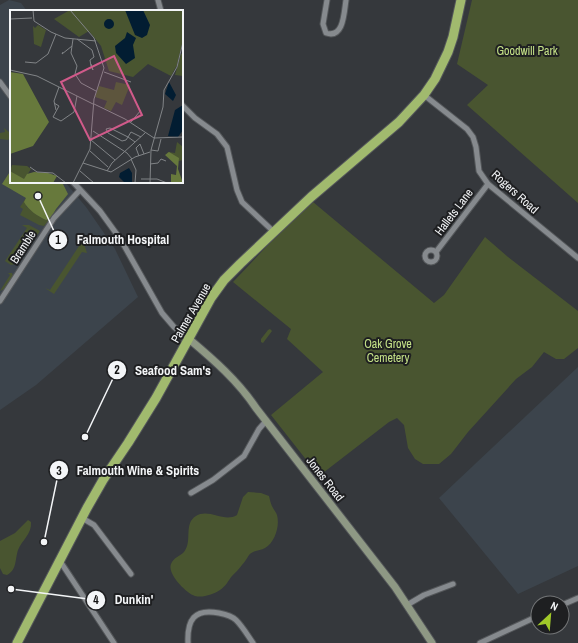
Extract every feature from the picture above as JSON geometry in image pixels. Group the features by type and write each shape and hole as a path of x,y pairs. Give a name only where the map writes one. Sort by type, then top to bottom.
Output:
{"highway":[{"name":"Palmer Avenue","path":"17,643 103,480 156,398 207,306 224,280 350,163 392,128 424,95 435,80 448,52 455,30 461,0"}],"main road":[{"name":"Jones Road","path":"189,339 232,377 244,391 408,605 432,643"}],"street":[{"path":"158,0 161,10"},
{"path":"327,0 323,27 326,33 332,34 339,31 346,0"},
{"path":"0,82 10,96"},
{"name":"Rogers Road","path":"424,95 467,129 474,137 479,171 488,184 578,258"},
{"path":"183,106 195,118 217,134 227,147 235,184 242,202 274,232"},
{"path":"74,183 100,211 121,240 162,313 174,327 189,339"},
{"name":"Hallets Lane","path":"436,252 488,184"},
{"name":"Bramble","path":"0,300 54,218 80,190"},
{"path":"192,493 213,480 244,456 259,429 266,421"},
{"path":"82,518 94,525 131,574"},
{"path":"60,561 114,643"},
{"path":"408,605 424,595 453,584"},
{"path":"188,643 188,628 194,617 204,612 211,612 232,617 236,620 253,643"},
{"path":"480,643 530,620"}],"shaded area":[{"path":"9,0 21,3 26,10 10,10 10,183 66,183 86,207 115,249 138,297 36,385 0,410 0,5"},
{"path":"578,367 578,566 518,594 439,498"}],"green space":[{"name":"Goodwill Park","path":"472,0 578,0 578,203 467,105 488,85 457,64"},
{"path":"4,128 9,132 8,140 0,139 0,133 5,132"},
{"path":"10,172 10,183 62,183 68,194 50,219 46,220 28,208 24,202 26,198 2,184"},
{"path":"26,198 26,206 46,220 50,219 44,226 20,215 23,209 20,207"},
{"name":"Oak Grove Cemetery","path":"313,202 434,303 444,295 485,237 508,257 578,311 578,348 564,359 556,359 544,352 532,367 516,379 468,432 451,454 439,464 423,464 415,459 408,448 404,425 397,418 389,422 319,476 271,415 323,372 287,339 291,329 233,282 267,246"},
{"path":"22,225 29,225 40,231 19,263 11,265 5,261 27,228"},
{"path":"79,238 83,241 87,253 82,252 54,294 45,288 50,290 81,243 77,240"},
{"path":"8,273 12,273 13,276 4,289 0,291 10,275"},
{"path":"270,329 272,331 263,343 261,342 261,339"},
{"path":"248,492 261,493 269,496 278,519 276,533 272,542 265,548 251,553 220,590 205,596 195,596 191,594 174,578 171,564 173,560 187,548 189,528 192,519 201,514 211,514 222,517 232,517 237,515 243,497"},
{"path":"28,520 31,522 30,530 18,550 13,570 7,575 3,574 0,568 0,541 15,533"}],"place":[{"name":"Falmouth Hospital","path":"38,196"},
{"name":"Seafood Sam's","path":"85,437"},
{"name":"Falmouth Wine & Spirits","path":"44,542"},
{"name":"Dunkin'","path":"11,589"}]}
